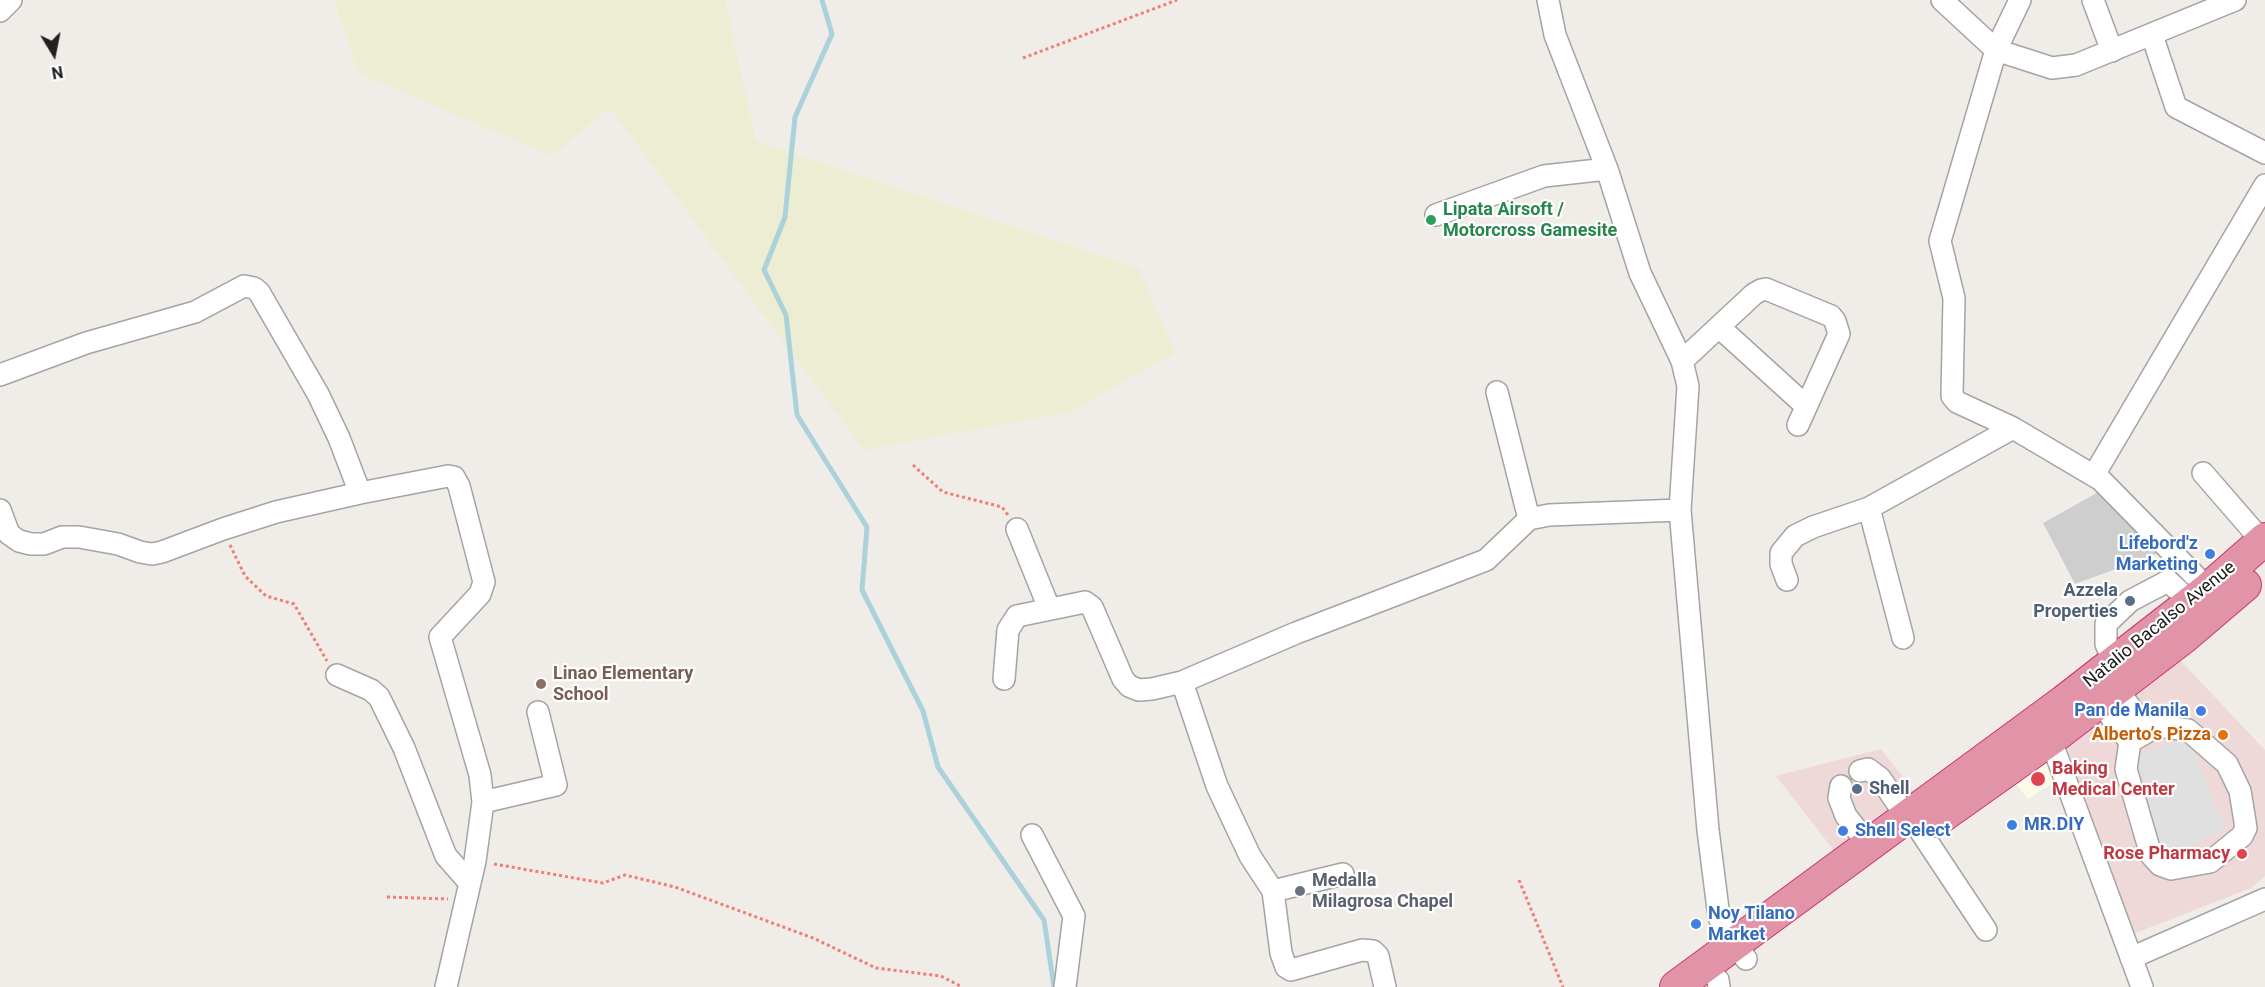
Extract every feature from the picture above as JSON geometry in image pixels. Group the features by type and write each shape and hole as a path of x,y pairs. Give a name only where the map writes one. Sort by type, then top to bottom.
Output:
{"highway":[{"name":"Natalio Bacalso Avenue","path":"2046,729 2110,684 2199,596 2264,549"},
{"name":"Natalio Bacalso Avenue","path":"1676,987 1741,951 2046,729 2110,684 2184,637 2264,549"},
{"name":"Natalio Bacalso Avenue","path":"1715,985 1741,951 1869,845 1913,824"}],"street":[{"path":"0,10 11,0"},
{"path":"1548,0 1555,35 1607,169 1640,273 1682,361 1688,386 1680,510 1708,830 1719,917 1723,927 1741,951"},
{"path":"1942,0 1995,50 2052,68 2076,64 2112,51 2235,0"},
{"path":"2020,0 1995,50 1940,241 1954,298 1952,396 1957,402 2013,428 2101,480 2199,596"},
{"path":"2093,0 2112,51"},
{"path":"2152,35 2176,107 2265,153"},
{"path":"1436,215 1544,176 1607,169"},
{"path":"2094,475 2265,185"},
{"path":"0,375 86,343 195,312 244,286 249,286 260,292 318,394 339,438 360,493"},
{"path":"1682,361 1754,294 1766,289 1831,316 1839,334 1798,425"},
{"path":"1719,327 1806,406"},
{"path":"1497,392 1530,519"},
{"path":"1787,580 1781,564 1781,553 1795,536 1813,526 1869,508 2013,428"},
{"path":"2203,473 2264,549"},
{"path":"0,510 5,541 44,544 62,537 79,537 118,544 152,554 276,512 360,493 448,476 454,477 459,486 484,582 480,594 440,637 480,775 483,802 475,861 446,987"},
{"path":"1869,508 1903,638"},
{"path":"1004,679 1008,630 1017,616 1049,608 1082,601 1089,604 1123,679 1129,686 1139,690 1182,682 1296,633 1486,560 1530,519 1549,515 1680,510"},
{"path":"1017,529 1049,608"},
{"path":"334,671 371,690 379,697 404,748 446,856 467,891"},
{"path":"1182,682 1217,786 1250,856 1273,891 1281,953 1288,969 1362,950 1373,951 1378,956 1385,987"},
{"path":"2110,684 2145,733"},
{"path":"483,802 556,786 538,712"},
{"path":"2046,729 2131,958 2138,986"},
{"path":"2188,730 2228,765 2241,791 2246,828 2242,836 2210,862 2171,869 2160,865 2151,855 2126,769 2145,733 2188,730"},
{"path":"1860,771 1868,769 1880,778 1986,930"},
{"path":"1840,786 1839,798 1846,816 1869,845"},
{"path":"1032,835 1074,916 1065,987"},
{"path":"1273,891 1343,874"},
{"path":"2131,958 2265,899"}],"path":[{"path":"1023,58 1177,0"},
{"path":"913,465 944,492 1002,507 1017,529"},
{"path":"223,529 245,576 266,596 294,604 334,671"},
{"path":"475,861 603,883 625,874 675,887 813,938 876,968 940,976 962,987"},
{"path":"1519,880 1563,987"},
{"path":"387,897 467,891"}],"shaded area":[{"path":"2102,490 2159,553 2075,584 2043,523"},
{"path":"2177,657 2265,750 2265,876 2251,888 2133,934 2065,741"},
{"path":"2189,739 2226,830 2163,856 2130,756"},
{"path":"1881,749 1917,795 1836,853 1776,776"},
{"name":"Baking Medical Center","path":"2053,756 2062,777 2028,799 2014,782"}],"green space":[{"path":"334,0 725,0 756,141 1139,268 1175,353 1070,412 864,450 610,108 552,156 358,73"}],"waterway":[{"path":"822,0 832,34 795,117 785,217 764,270 786,315 797,415 867,527 862,590 923,711 938,767 1044,920 1054,987"}],"place":[{"name":"Lipata Airsoft / Motorcross Gamesite","path":"1431,220"},
{"name":"Lifebord'z Marketing","path":"2210,554"},
{"name":"Azzela Properties","path":"2130,601"},
{"name":"Linao Elementary School","path":"541,684"},
{"name":"Pan de Manila","path":"2201,711"},
{"name":"Alberto’s Pizza","path":"2223,735"},
{"name":"Baking Medical Center","path":"2038,779"},
{"name":"Shell","path":"1857,789"},
{"name":"MR.DIY","path":"2012,825"},
{"name":"Shell Select","path":"1843,831"},
{"name":"Rose Pharmacy","path":"2242,854"},
{"name":"Medalla Milagrosa Chapel","path":"1300,891"},
{"name":"Noy Tilano Market","path":"1696,924"}]}
